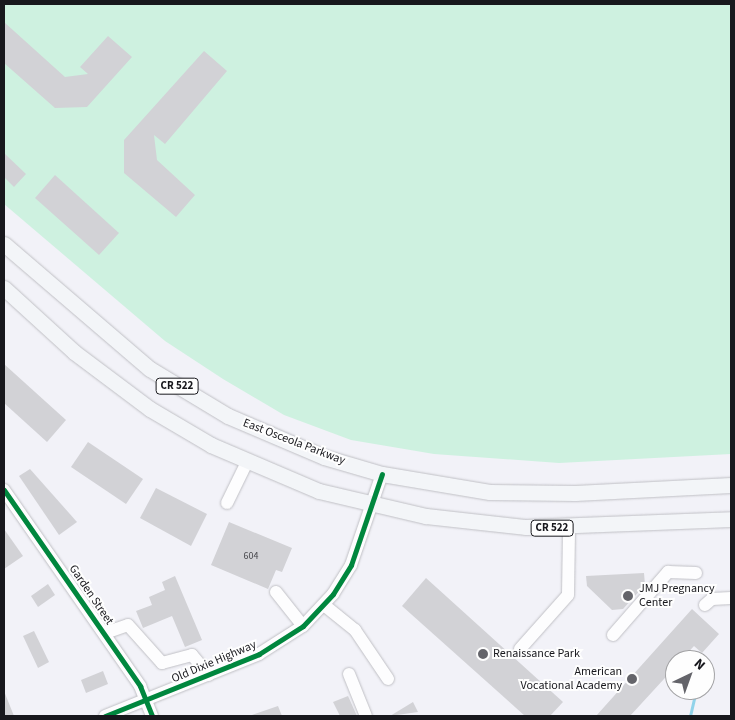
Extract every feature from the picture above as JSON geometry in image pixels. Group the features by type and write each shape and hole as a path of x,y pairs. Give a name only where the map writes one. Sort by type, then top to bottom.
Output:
{"main road":[{"name":"East Osceola Parkway","path":"4,244 113,340 188,394 274,437 382,474 490,492 576,493 731,485"},
{"name":"CR 522","path":"4,288 115,384 178,426 247,462 373,506 468,523 568,528 730,520"}],"street":[{"path":"227,503 247,462"},
{"name":"Old Dixie Highway","path":"105,716 147,701 259,654 303,626 324,605 351,565 373,506 382,474"},
{"name":"Garden Street","path":"4,490 105,632 147,701 152,716"},
{"path":"520,649 568,595 568,528"},
{"path":"613,635 668,572 696,573"},
{"path":"276,592 303,626"},
{"path":"705,604 712,599 731,598"},
{"path":"324,605 351,625 388,679"},
{"path":"105,632 128,625 162,663 192,655 209,675"},
{"path":"348,674 366,716"}],"green space":[{"path":"4,4 731,4 731,454 559,463 434,454 351,440 284,415 223,379 165,341 4,204"}],"building":[{"path":"4,22 65,77 88,74 80,67 108,36 132,57 87,107 55,108 4,63"},
{"path":"204,51 227,71 165,144 154,135 157,160 195,195 176,217 124,173 124,140"},
{"path":"4,153 26,174 14,187 4,177"},
{"path":"55,175 119,233 99,255 35,198"},
{"path":"4,364 66,420 47,442 4,403"},
{"path":"88,442 143,479 126,504 71,467"},
{"path":"30,469 77,522 59,535 19,476"},
{"path":"156,488 207,514 191,546 140,518"},
{"path":"229,522 292,548 282,572 276,570 268,589 211,565"},
{"path":"4,529 23,556 4,569"},
{"path":"644,573 645,585 623,609 612,610 587,586 586,576"},
{"path":"175,576 202,640 185,647 172,616 143,628 136,611 152,605 149,597 165,590 162,582"},
{"name":"Renaissance Park","path":"426,578 563,702 550,716 525,716 402,606"},
{"path":"48,584 55,595 38,607 31,596"},
{"path":"692,609 719,634 705,650 699,650 694,646 690,650 665,650 665,678 630,716 596,716"},
{"path":"34,631 49,662 38,668 23,636"},
{"path":"103,671 108,684 86,693 81,680"},
{"path":"4,691 14,716 4,716"},
{"path":"348,696 357,716 340,716 333,702"},
{"path":"413,702 418,712 390,716"},
{"path":"278,706 282,716 252,716 252,715"}],"waterway":[{"path":"690,716 694,700"}],"cycle path":[{"path":"105,716 259,654 303,626 333,594 351,565 382,474"},
{"path":"4,490 140,686 152,716"}],"place":[{"name":"JMJ Pregnancy Center","path":"628,596"},
{"name":"Renaissance Park","path":"483,654"},
{"name":"American Vocational Academy","path":"632,679"}]}
